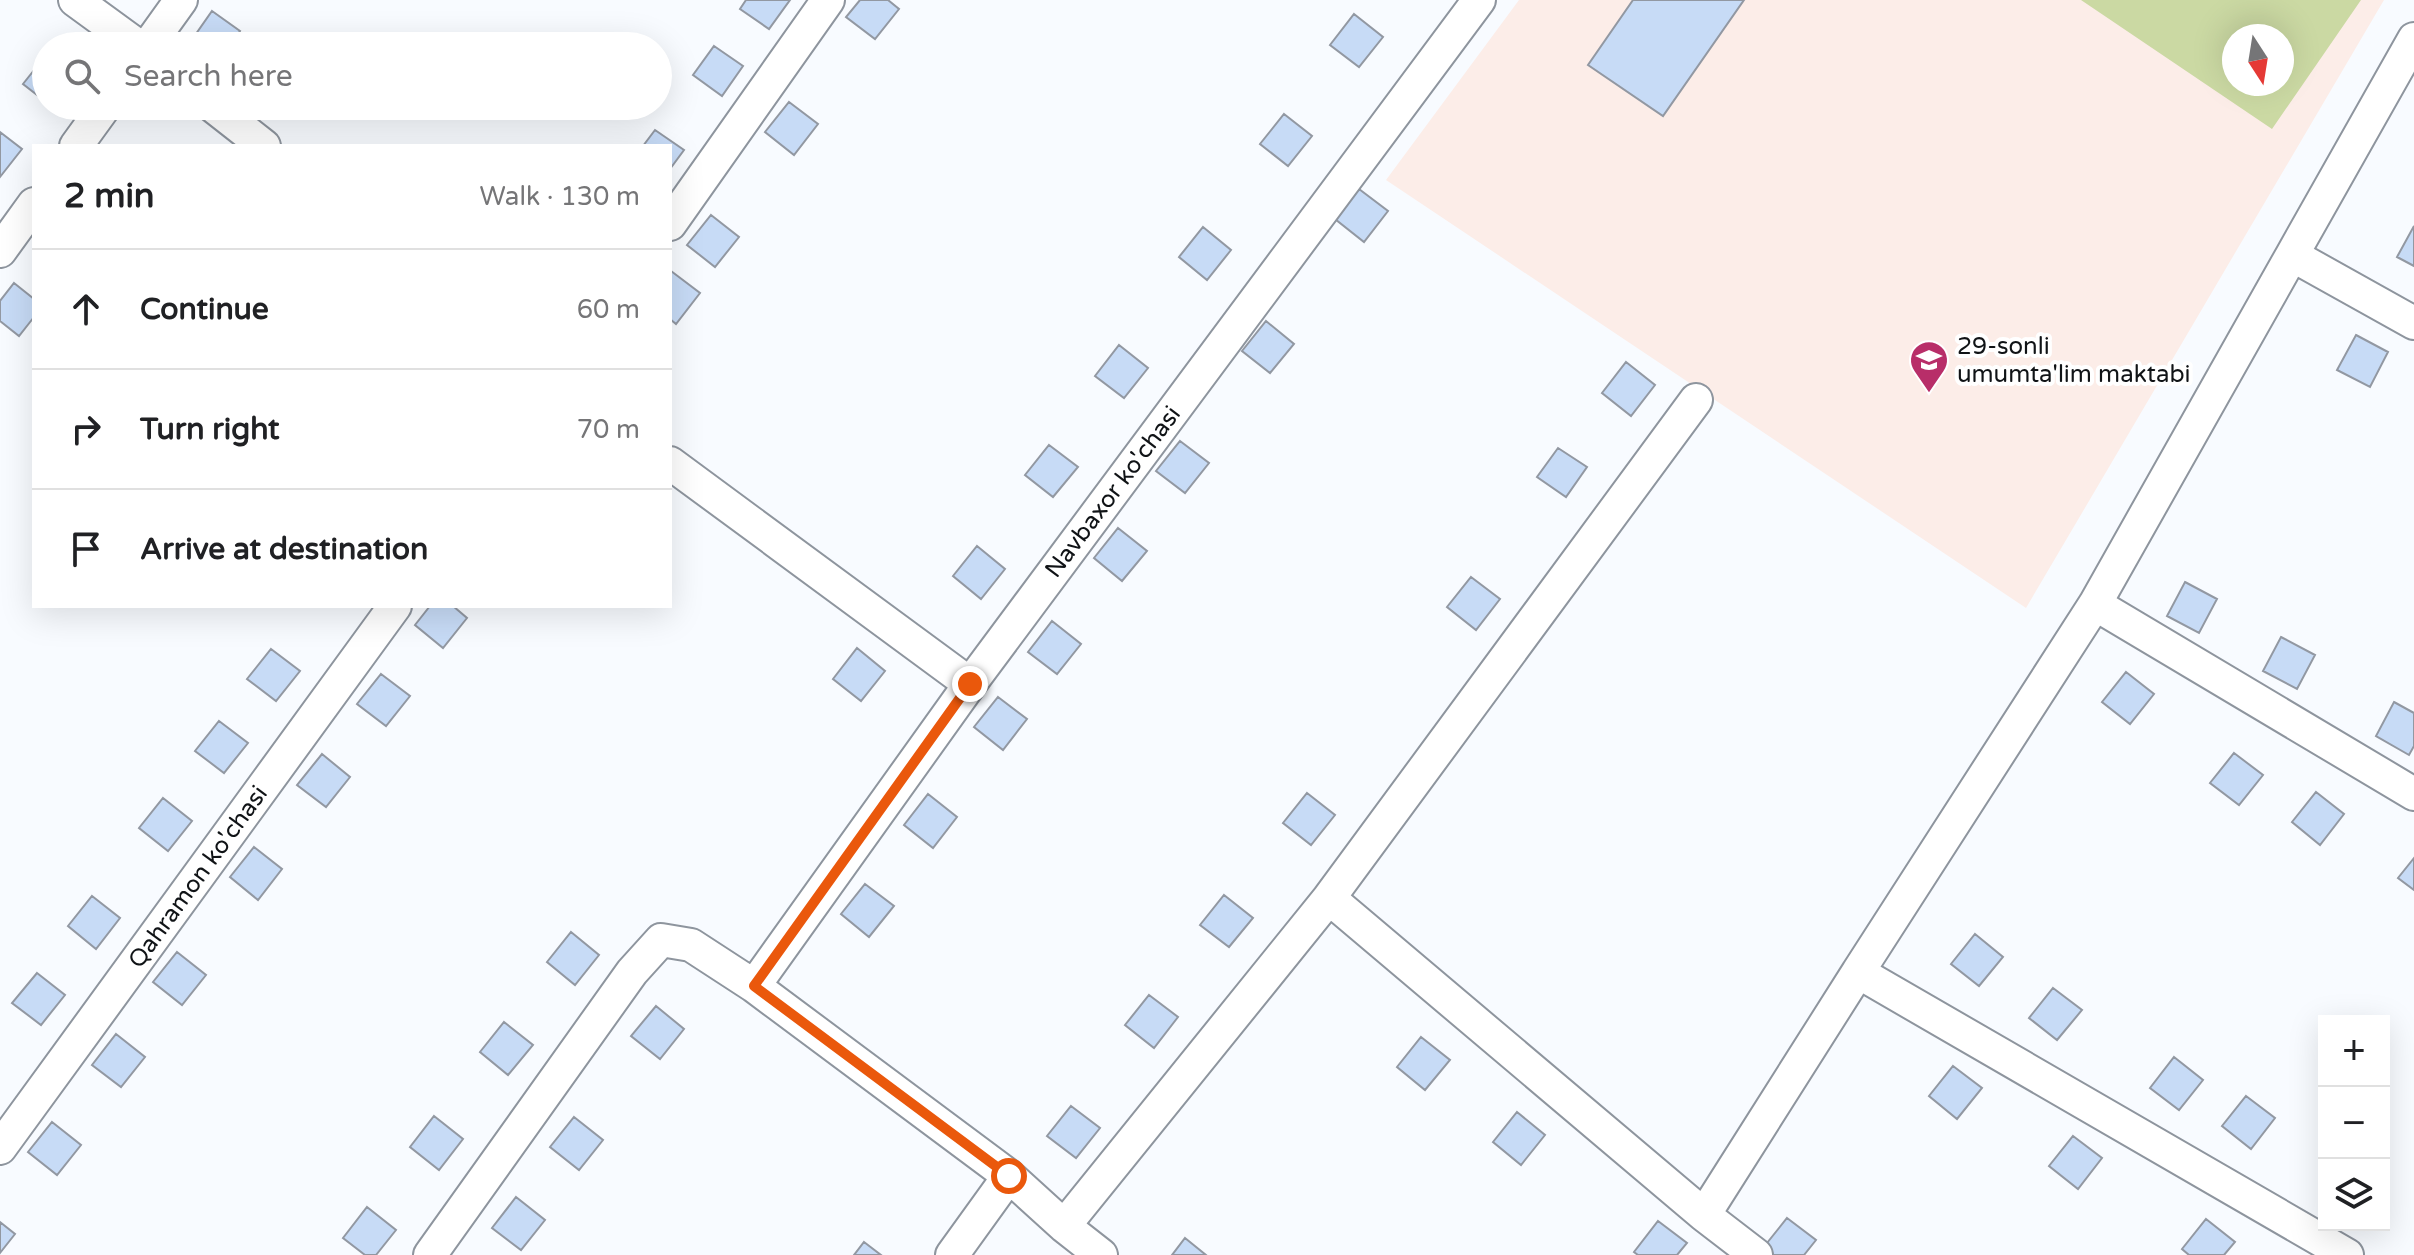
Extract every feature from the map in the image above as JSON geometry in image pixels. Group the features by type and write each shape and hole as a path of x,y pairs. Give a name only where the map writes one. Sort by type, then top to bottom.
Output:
{"street":[{"path":"75,0 119,32"},
{"path":"158,32 181,0"},
{"path":"672,221 828,0"},
{"name":"Navbaxor ko'chasi","path":"754,986 970,684 1479,0"},
{"path":"1704,1215 2095,604 2414,39"},
{"path":"77,144 95,120"},
{"path":"231,120 261,144"},
{"path":"0,251 32,207"},
{"path":"2292,255 2414,323"},
{"path":"1064,1226 1329,898 1696,400"},
{"path":"672,464 970,684"},
{"path":"2095,604 2414,794"},
{"name":"Qahramon ko'chasi","path":"0,1148 394,608"},
{"path":"1329,898 1704,1215 1756,1255"},
{"path":"430,1255 632,972 661,940 691,945 754,986 1009,1176 1101,1255"},
{"path":"1858,972 2347,1255"},
{"path":"952,1255 1009,1176"}],"shaded area":[{"name":"29-sonli umumta'lim maktabi","path":"1519,0 2384,0 2026,608 1386,180"}],"green space":[{"path":"2081,0 2361,0 2272,129 2223,96 2294,96 2294,24 2222,24 2222,95"}],"building":[{"path":"746,0 790,0 769,29 740,9"},
{"path":"860,0 888,0 899,9 875,39 846,17"},
{"path":"1633,0 1744,0 1663,116 1588,65"},
{"path":"212,11 240,31 239,32 197,32"},
{"path":"1354,14 1383,37 1359,67 1330,45"},
{"path":"714,46 743,66 722,96 693,75"},
{"path":"32,73 32,91 23,84"},
{"path":"789,102 818,124 794,155 765,132"},
{"path":"1284,114 1312,136 1288,166 1260,144"},
{"path":"655,130 684,150 672,166 672,144 644,144"},
{"path":"0,132 22,149 0,177"},
{"path":"1359,189 1388,211 1364,242 1335,219"},
{"path":"711,215 739,237 715,267 687,245"},
{"path":"2414,226 2414,266 2397,257"},
{"path":"1203,227 1231,250 1207,280 1179,257"},
{"path":"672,272 700,293 676,324 672,321"},
{"path":"14,283 32,297 32,320 19,336 0,321 0,301"},
{"path":"1266,321 1294,344 1270,373 1242,351"},
{"path":"2356,335 2388,352 2370,387 2337,370"},
{"path":"1119,345 1148,368 1124,398 1095,376"},
{"path":"1626,362 1655,385 1631,416 1602,393"},
{"path":"1180,441 1209,463 1185,493 1156,471"},
{"path":"1049,445 1078,467 1053,497 1025,475"},
{"path":"1558,448 1587,467 1566,497 1537,477"},
{"path":"1118,528 1147,551 1122,581 1094,558"},
{"path":"977,546 1005,569 981,599 953,576"},
{"path":"1471,577 1500,599 1476,630 1447,607"},
{"path":"2185,582 2217,599 2199,633 2167,616"},
{"path":"428,608 455,608 467,618 443,648 415,625"},
{"path":"1052,621 1081,644 1057,674 1028,652"},
{"path":"2281,637 2315,655 2297,689 2263,671"},
{"path":"857,648 885,671 861,701 833,679"},
{"path":"271,649 300,671 276,701 247,679"},
{"path":"2126,672 2154,694 2130,724 2102,702"},
{"path":"381,674 410,696 386,726 357,704"},
{"path":"998,697 1027,719 1003,750 974,727"},
{"path":"2394,702 2414,713 2414,746 2409,755 2376,736"},
{"path":"219,721 248,743 224,773 195,751"},
{"path":"2234,753 2263,775 2239,805 2210,783"},
{"path":"322,754 350,777 326,807 297,785"},
{"path":"2316,792 2344,814 2320,845 2292,822"},
{"path":"1307,793 1335,815 1311,845 1283,823"},
{"path":"928,794 957,817 933,848 904,825"},
{"path":"163,798 192,821 168,851 139,828"},
{"path":"254,847 282,869 258,900 230,877"},
{"path":"2414,858 2414,890 2398,878"},
{"path":"865,884 894,906 869,937 841,914"},
{"path":"1224,895 1253,918 1229,947 1200,925"},
{"path":"92,896 120,918 96,949 68,926"},
{"path":"571,932 599,955 575,985 547,962"},
{"path":"1975,934 2003,957 1979,986 1951,964"},
{"path":"177,952 206,975 182,1005 153,982"},
{"path":"37,973 65,995 41,1025 12,1003"},
{"path":"2053,988 2082,1010 2057,1040 2029,1018"},
{"path":"1149,995 1178,1017 1154,1048 1125,1025"},
{"path":"656,1006 684,1029 660,1059 631,1036"},
{"path":"504,1022 533,1045 508,1075 480,1052"},
{"path":"116,1034 145,1057 121,1087 92,1065"},
{"path":"1421,1037 1450,1060 1425,1090 1397,1067"},
{"path":"2174,1057 2203,1080 2179,1110 2150,1088"},
{"path":"1953,1066 1982,1088 1957,1119 1929,1096"},
{"path":"2246,1096 2275,1118 2251,1149 2222,1126"},
{"path":"1071,1106 1100,1128 1076,1158 1047,1136"},
{"path":"1517,1112 1545,1135 1521,1165 1493,1142"},
{"path":"434,1116 463,1139 439,1170 410,1147"},
{"path":"574,1117 603,1140 579,1170 550,1147"},
{"path":"52,1122 81,1145 57,1175 28,1152"},
{"path":"2073,1136 2102,1158 2078,1189 2049,1166"},
{"path":"516,1197 545,1220 521,1250 492,1228"},
{"path":"367,1207 396,1230 376,1255 365,1255 343,1238"},
{"path":"1787,1218 1816,1240 1804,1255 1772,1255 1763,1248"},
{"path":"2206,1219 2235,1242 2224,1255 2189,1255 2182,1249"},
{"path":"1658,1221 1687,1243 1677,1255 1638,1255 1634,1252"},
{"path":"0,1222 15,1234 0,1253"},
{"path":"1185,1238 1206,1255 1172,1255"},
{"path":"864,1242 881,1255 854,1255"}],"place":[{"name":"29-sonli umumta'lim maktabi","path":"1929,394"}],"route":[{"path":"970,684 754,986 1009,1176"}]}
